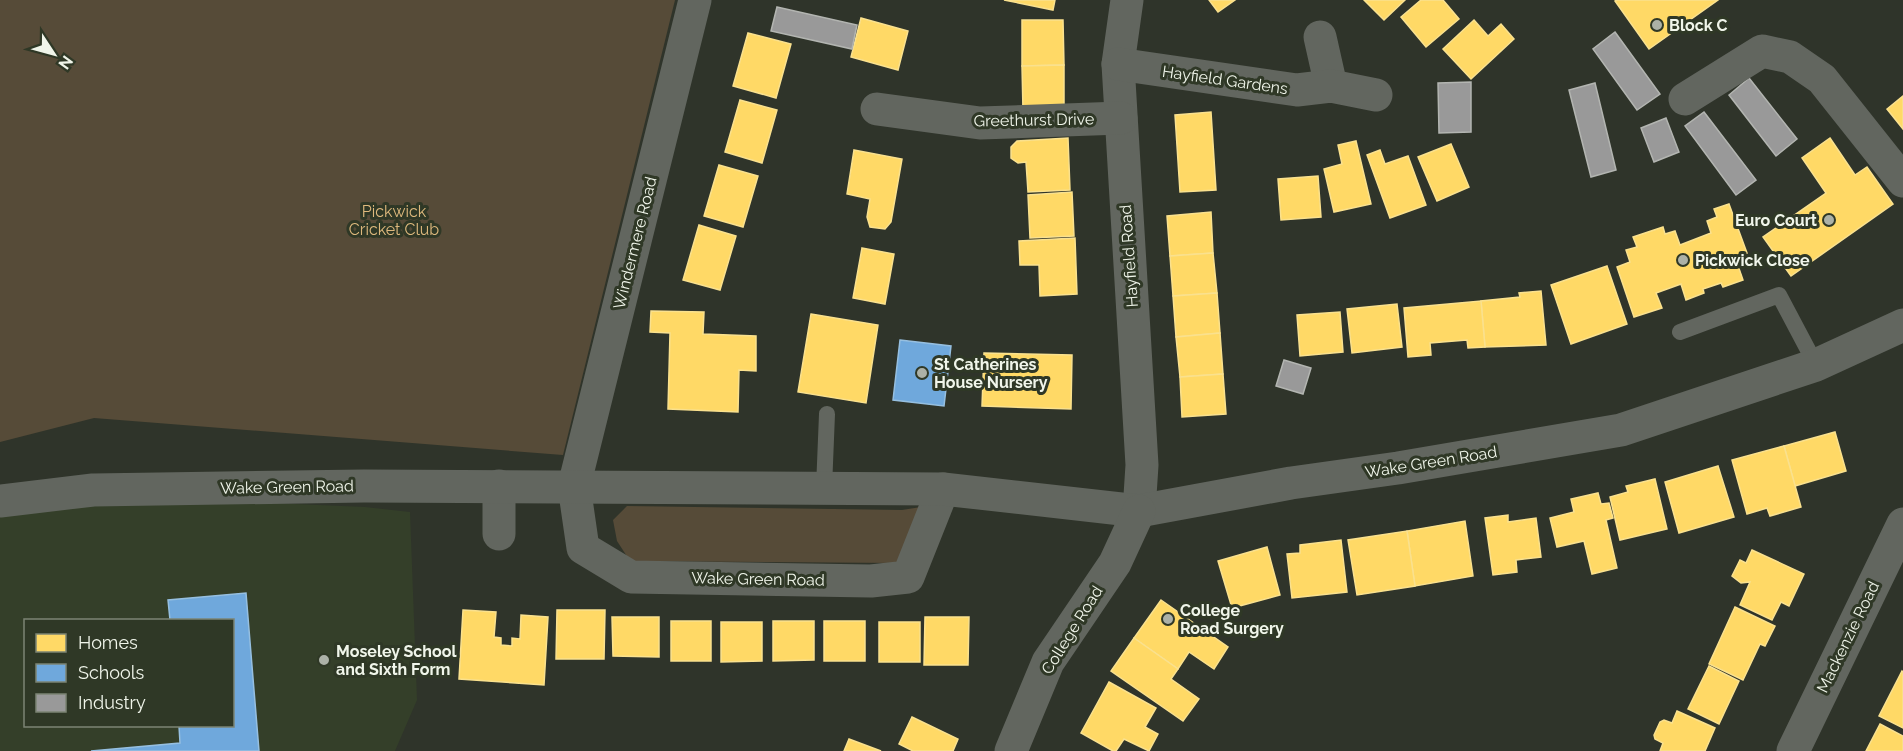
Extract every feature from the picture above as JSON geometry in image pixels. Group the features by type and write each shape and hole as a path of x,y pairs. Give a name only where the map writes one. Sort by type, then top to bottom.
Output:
{"street":[{"name":"Windermere Road","path":"574,486 696,0"},
{"name":"Hayfield Road","path":"1127,0 1118,64 1142,465 1139,512"},
{"path":"1320,37 1331,86"},
{"path":"1685,99 1762,51 1790,57 1822,79 1903,181"},
{"name":"Hayfield Gardens","path":"1118,64 1298,90 1331,86 1376,95"},
{"name":"Greethurst Drive","path":"877,109 980,123 1120,118"},
{"name":"Wake Green Road","path":"0,501 93,490 499,486 943,489 1139,512 1291,483 1398,468 1621,430 1816,365 1903,326"},
{"path":"498,534 499,486"},
{"name":"Wake Green Road","path":"574,486 583,548 631,577 871,581 909,577 943,489"},
{"name":"College Road","path":"1011,751 1048,662 1115,563 1139,512"},
{"name":"Mackenzie Road","path":"1793,751 1903,524"}],"lane":[{"path":"1680,332 1779,295 1816,365"},
{"path":"824,488 826,414"}],"shaded area":[{"name":"Moseley School and Sixth Form","path":"91,495 365,507 410,512 417,700 395,751 0,751 0,511"}],"green space":[{"name":"Pickwick Cricket Club","path":"0,0 675,0 563,455 94,418 0,442"},
{"path":"627,506 902,510 921,507 899,563 630,561 617,541 613,520"}],"building: Homes":[{"path":"1004,0 1055,0 1053,10"},
{"path":"1209,0 1235,0 1218,12"},
{"path":"1364,0 1405,0 1384,20"},
{"path":"1421,0 1443,0 1459,19 1426,47 1401,17"},
{"name":"Block C","path":"1718,0 1649,49 1615,1"},
{"path":"861,18 908,31 898,70 851,57"},
{"path":"1022,20 1063,20 1064,65 1022,66"},
{"path":"1474,20 1488,36 1501,24 1514,39 1471,79 1443,49"},
{"path":"748,33 791,44 776,98 733,86"},
{"path":"1064,65 1064,111 1023,111 1022,66"},
{"path":"1903,96 1903,129 1887,109"},
{"path":"740,100 777,110 762,163 725,152"},
{"path":"1211,112 1216,190 1180,192 1175,115"},
{"path":"1068,138 1070,190 1028,192 1026,162 1018,163 1011,158 1011,147 1017,141"},
{"name":"Euro Court","path":"1830,138 1855,175 1867,167 1893,204 1791,276 1763,237 1826,193 1802,158"},
{"path":"1356,141 1371,204 1334,212 1324,169 1342,164 1338,145"},
{"path":"1451,144 1469,187 1437,201 1418,157"},
{"path":"854,150 902,159 891,222 885,229 870,227 867,217 870,199 847,194"},
{"path":"1380,150 1385,164 1408,156 1426,205 1390,218 1367,155"},
{"path":"719,165 758,176 743,227 704,216"},
{"path":"1318,176 1321,217 1281,220 1278,179"},
{"path":"1072,192 1074,236 1030,238 1028,195"},
{"name":"Pickwick Close","path":"1729,204 1747,253 1735,257 1743,280 1723,287 1721,283 1703,289 1704,293 1686,300 1681,284 1656,293 1662,308 1634,317 1617,267 1630,262 1626,250 1637,247 1633,237 1663,227 1665,234 1675,231 1680,245 1711,233 1707,221 1717,217 1714,209"},
{"path":"1211,212 1213,253 1170,256 1167,216"},
{"path":"699,225 736,236 720,290 683,280"},
{"path":"1075,238 1077,294 1040,296 1039,265 1020,265 1019,241"},
{"path":"862,248 894,254 885,304 853,298"},
{"path":"1213,253 1217,293 1173,296 1170,256"},
{"path":"1607,266 1627,324 1571,344 1551,285"},
{"path":"1541,291 1546,345 1485,347 1481,301 1520,297 1519,293"},
{"path":"1217,293 1220,333 1176,337 1173,296"},
{"path":"1481,301 1485,347 1468,348 1467,340 1430,343 1431,355 1408,357 1404,308"},
{"path":"1397,304 1402,347 1352,353 1347,309"},
{"path":"651,311 704,312 703,334 756,336 756,371 739,370 738,412 668,409 670,333 650,332"},
{"path":"1340,312 1343,352 1300,356 1297,315"},
{"path":"811,314 878,325 866,403 798,392"},
{"path":"1220,333 1223,374 1180,377 1176,337"},
{"path":"984,353 1072,355 1071,409 982,406"},
{"path":"1223,374 1226,414 1182,417 1180,377"},
{"path":"1835,432 1846,471 1795,486 1784,446"},
{"path":"1784,446 1801,507 1770,516 1767,508 1747,514 1732,460"},
{"path":"1718,466 1734,517 1679,533 1665,482"},
{"path":"1655,479 1667,529 1620,540 1610,497 1628,492 1626,486"},
{"path":"1598,493 1601,504 1609,503 1613,518 1606,520 1617,568 1592,574 1584,541 1557,547 1550,518 1574,512 1571,499"},
{"path":"1508,515 1508,522 1536,518 1541,557 1516,560 1517,572 1493,575 1485,518"},
{"path":"1465,521 1473,576 1415,586 1407,531"},
{"path":"1407,531 1415,586 1357,595 1348,540"},
{"path":"1341,540 1347,592 1292,598 1287,554 1300,553 1300,545"},
{"path":"1267,547 1280,595 1232,608 1218,561"},
{"path":"1752,550 1804,574 1789,606 1781,602 1772,620 1740,605 1750,582 1741,583 1732,576 1740,560 1746,563"},
{"name":"College Road Surgery","path":"1161,600 1228,647 1214,669 1189,652 1178,669 1134,638"},
{"path":"1735,607 1775,626 1765,646 1760,644 1743,680 1709,664"},
{"path":"463,610 496,612 494,637 501,638 501,645 512,646 512,638 520,639 521,615 548,617 544,685 459,679"},
{"path":"557,610 605,610 604,659 556,659"},
{"path":"612,617 659,617 659,657 613,656"},
{"path":"925,617 969,617 968,665 924,665"},
{"path":"671,621 711,621 711,661 671,661"},
{"path":"773,621 814,621 814,660 773,661"},
{"path":"824,621 865,621 865,661 824,661"},
{"path":"721,622 762,622 762,661 721,662"},
{"path":"879,622 920,622 920,662 879,662"},
{"path":"1134,638 1178,669 1171,679 1199,699 1183,721 1111,671"},
{"path":"1709,666 1739,681 1719,724 1688,709"},
{"path":"1903,672 1903,728 1879,716"},
{"path":"1109,682 1156,708 1145,727 1158,734 1149,751 1124,739 1116,751 1113,751 1081,733"},
{"path":"1677,711 1715,728 1705,751 1660,751 1663,743 1655,739 1654,735 1660,722 1664,720 1672,723"},
{"path":"912,717 958,739 953,751 913,751 899,744"},
{"path":"1880,724 1903,736 1903,751 1866,751"},
{"path":"849,739 881,751 844,751"}],"building: Schools":[{"name":"St Catherines House Nursery","path":"900,340 951,346 944,406 893,400"},
{"path":"246,593 259,751 91,751 180,743 179,727 234,727 234,619 170,619 168,600"}],"building: Industry":[{"path":"777,7 857,25 852,49 771,31"},
{"path":"1615,32 1660,94 1637,110 1593,49"},
{"path":"1749,78 1797,139 1776,156 1729,95"},
{"path":"1471,82 1471,132 1439,133 1438,83"},
{"path":"1595,83 1616,170 1591,177 1569,90"},
{"path":"1704,112 1756,180 1736,195 1685,126"},
{"path":"1666,118 1679,152 1654,162 1641,128"},
{"path":"1284,360 1311,368 1303,394 1276,386"}],"place":[{"name":"Block C","path":"1657,25"},
{"name":"Euro Court","path":"1829,220"},
{"name":"Pickwick Close","path":"1683,260"},
{"name":"St Catherines House Nursery","path":"922,373"},
{"name":"College Road Surgery","path":"1168,619"},
{"name":"Moseley School and Sixth Form","path":"324,660"}]}
